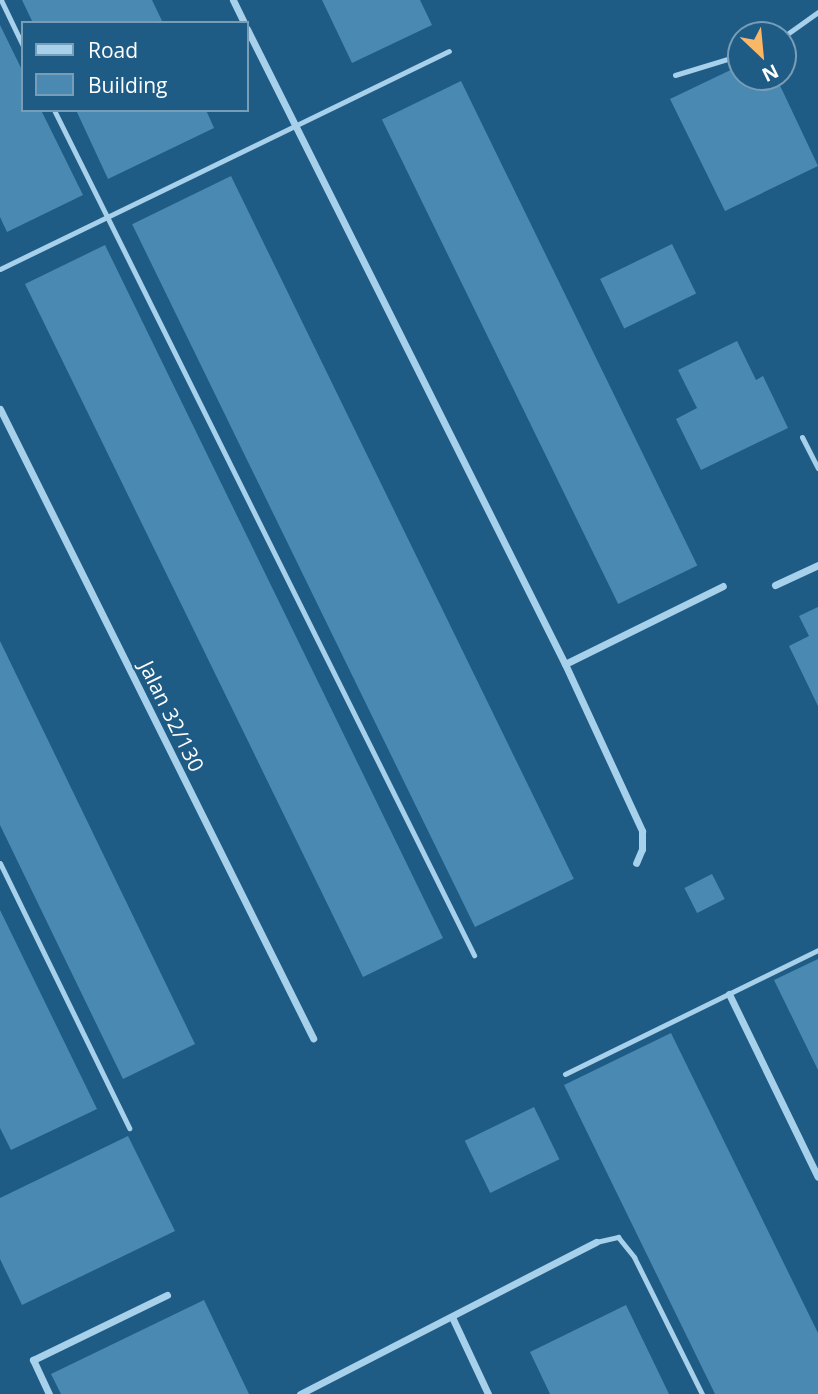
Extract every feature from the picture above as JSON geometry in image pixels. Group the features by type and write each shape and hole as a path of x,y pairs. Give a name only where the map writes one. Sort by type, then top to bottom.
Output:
{"street":[{"path":"233,0 243,21"},
{"path":"248,31 293,127 565,664 642,831 642,849 636,863"},
{"name":"Jalan 32/130","path":"0,409 313,1038"},
{"path":"775,585 818,565"},
{"path":"565,664 723,586"},
{"path":"729,994 818,1177"},
{"path":"300,1394 596,1242"},
{"path":"49,1394 33,1360 166,1294"},
{"path":"452,1317 488,1394"}],"lane":[{"path":"1,0 21,42"},
{"path":"797,27 818,12"},
{"path":"0,270 449,51"},
{"path":"675,75 727,59"},
{"path":"55,112 105,218 255,510 474,955"},
{"path":"802,437 818,468"},
{"path":"0,863 129,1128"},
{"path":"565,1074 818,950"},
{"path":"596,1242 618,1237 634,1256 702,1394"}],"building":[{"path":"22,0 152,0 162,21 32,21"},
{"path":"322,0 420,0 432,25 352,63"},
{"path":"0,25 21,68 21,112 42,112 83,195 7,232 0,217"},
{"path":"727,72 727,91 783,91 818,166 725,211 670,99"},
{"path":"461,81 697,565 618,604 382,120"},
{"path":"77,112 207,112 214,128 108,179"},
{"path":"231,176 574,879 475,927 132,224"},
{"path":"672,244 696,293 624,329 600,279"},
{"path":"105,245 443,938 363,977 25,284"},
{"path":"737,341 756,380 763,376 788,428 701,470 676,419 697,408 678,370"},
{"path":"818,607 818,706 789,646 809,636 799,616"},
{"path":"0,641 195,1044 123,1079 0,825"},
{"path":"712,874 725,899 697,913 684,888"},
{"path":"0,910 97,1109 11,1150 0,1128"},
{"path":"818,959 818,1070 774,980"},
{"path":"671,1033 818,1333 818,1394 715,1394 564,1085"},
{"path":"534,1107 559,1159 490,1193 465,1141"},
{"path":"128,1136 175,1231 22,1305 0,1259 0,1198"},
{"path":"204,1300 249,1394 61,1394 51,1374"},
{"path":"626,1305 669,1394 550,1394 530,1352"}]}
